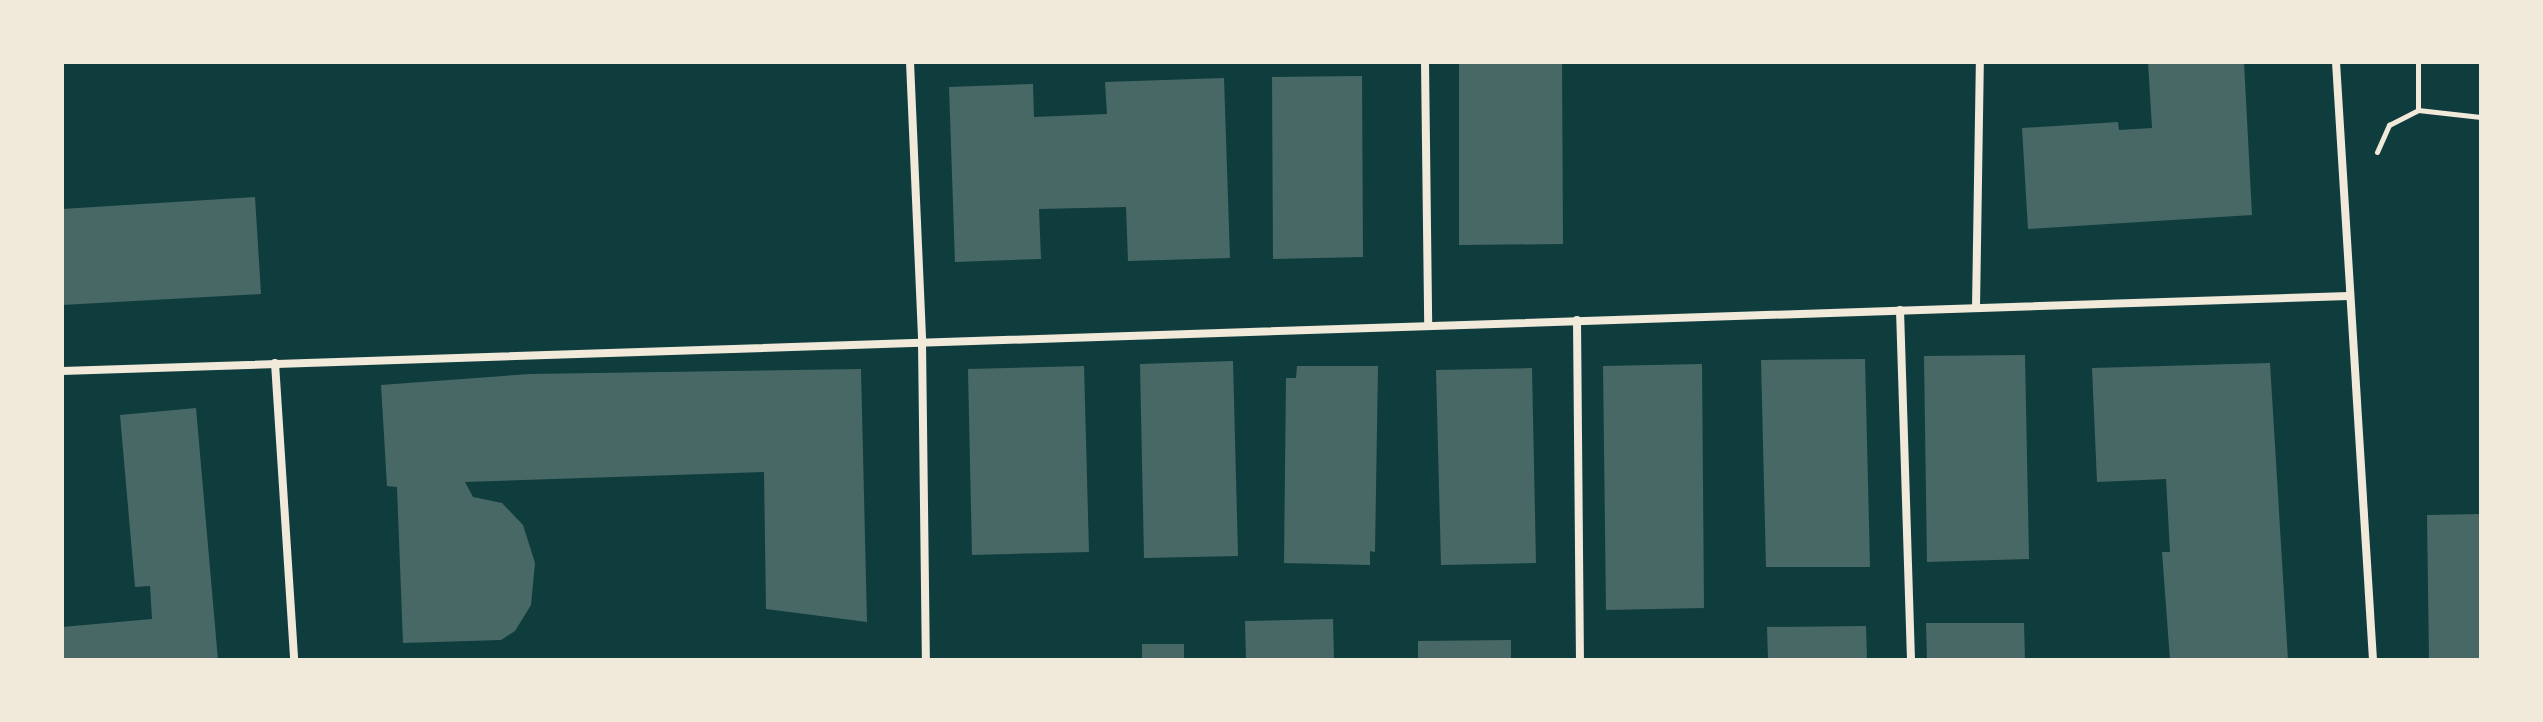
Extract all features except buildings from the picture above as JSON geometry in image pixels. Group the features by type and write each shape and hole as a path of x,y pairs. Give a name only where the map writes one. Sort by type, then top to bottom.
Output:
{"street":[{"path":"910,62 922,342 926,660"},
{"path":"1425,62 1428,325"},
{"path":"1976,308 1980,62"},
{"path":"2336,62 2373,660"},
{"path":"62,371 2349,296"},
{"path":"1900,310 1911,660"},
{"path":"1577,320 1580,660"},
{"path":"275,363 294,660"}],"path":[{"path":"2418,62 2418,110"},
{"path":"2378,165 2377,149 2389,125 2418,110 2481,117"}]}
